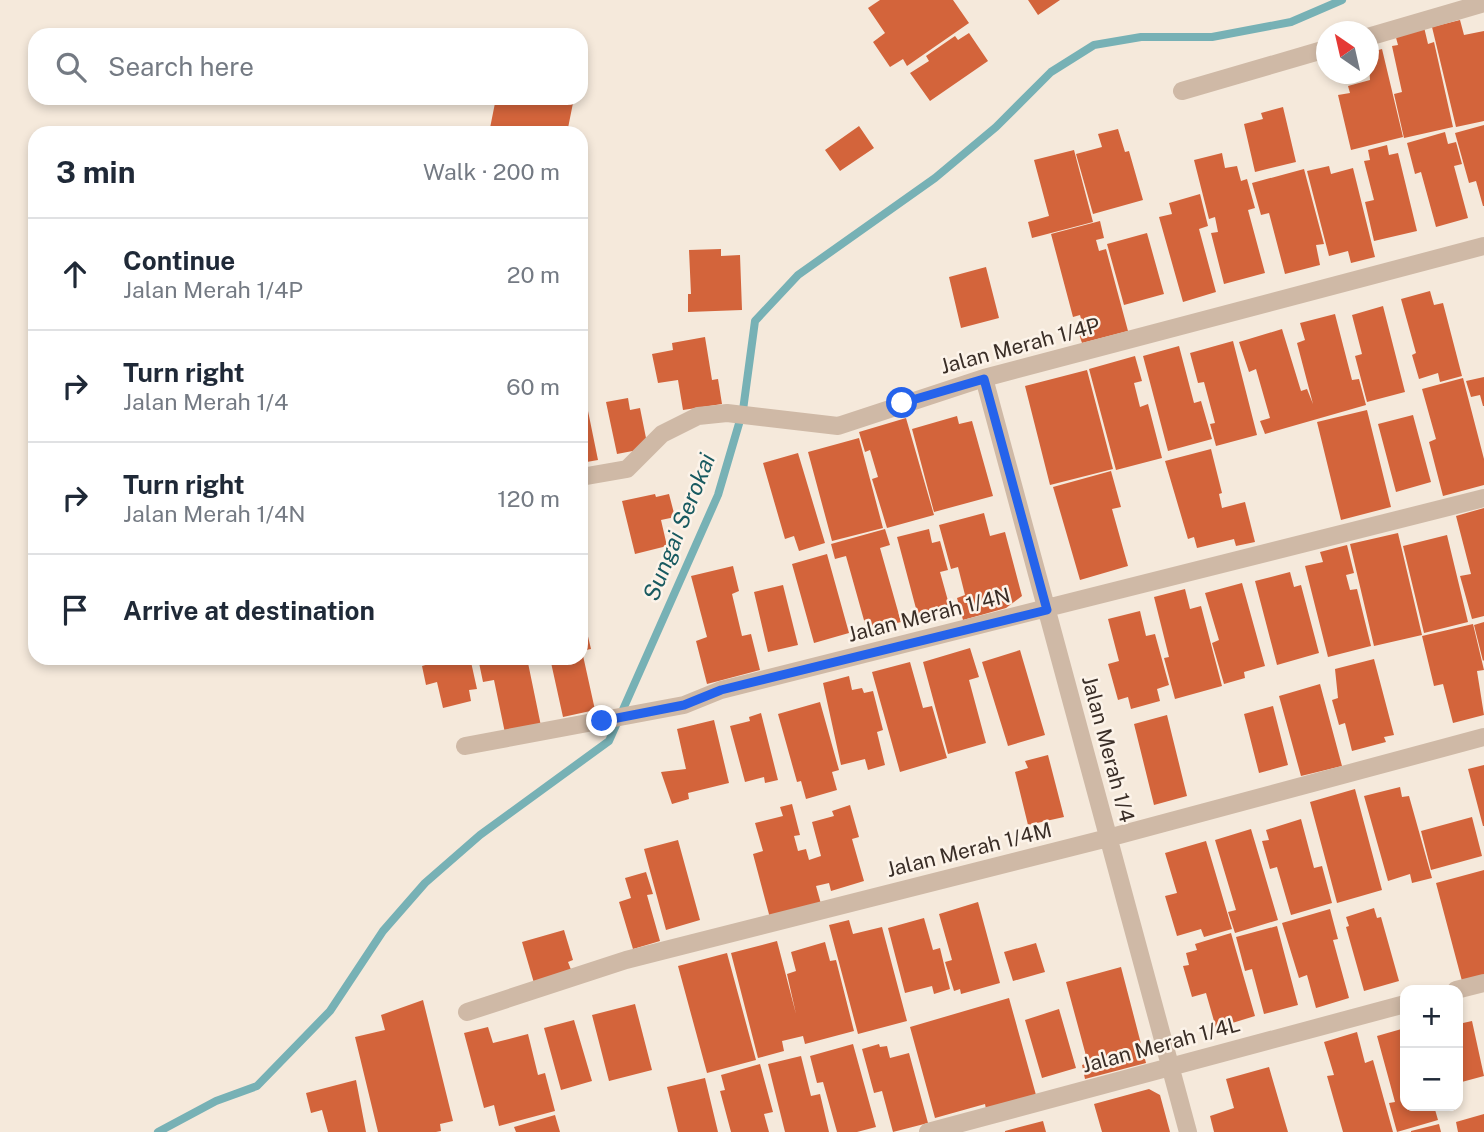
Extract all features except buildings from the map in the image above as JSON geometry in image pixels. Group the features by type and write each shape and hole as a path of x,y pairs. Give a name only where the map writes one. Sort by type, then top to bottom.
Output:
{"street":[{"path":"1379,34 1484,3"},
{"path":"1182,92 1316,52"},
{"name":"Jalan Merah 1/4P","path":"588,476 627,470 662,434 698,416 727,414 838,426 984,379 1484,246"},
{"name":"Jalan Merah 1/4","path":"984,379 1188,1132"},
{"name":"Jalan Merah 1/4N","path":"466,746 684,705 721,690 1484,498"},
{"name":"Jalan Merah 1/4M","path":"467,1012 626,960 1108,838 1484,737"},
{"path":"1463,988 1484,983"},
{"name":"Jalan Merah 1/4L","path":"928,1132 1400,1005"}],"waterway":[{"name":"Sungai Serokai","path":"158,1132 216,1101 257,1086 330,1011 383,931 425,883 480,835 609,741 718,495 743,410 755,321 798,275 935,178 996,127 1051,72 1094,45 1141,37 1212,37 1291,22 1342,0"}],"route":[{"path":"602,721 684,705 721,690 1047,610 984,379 902,403"}]}
